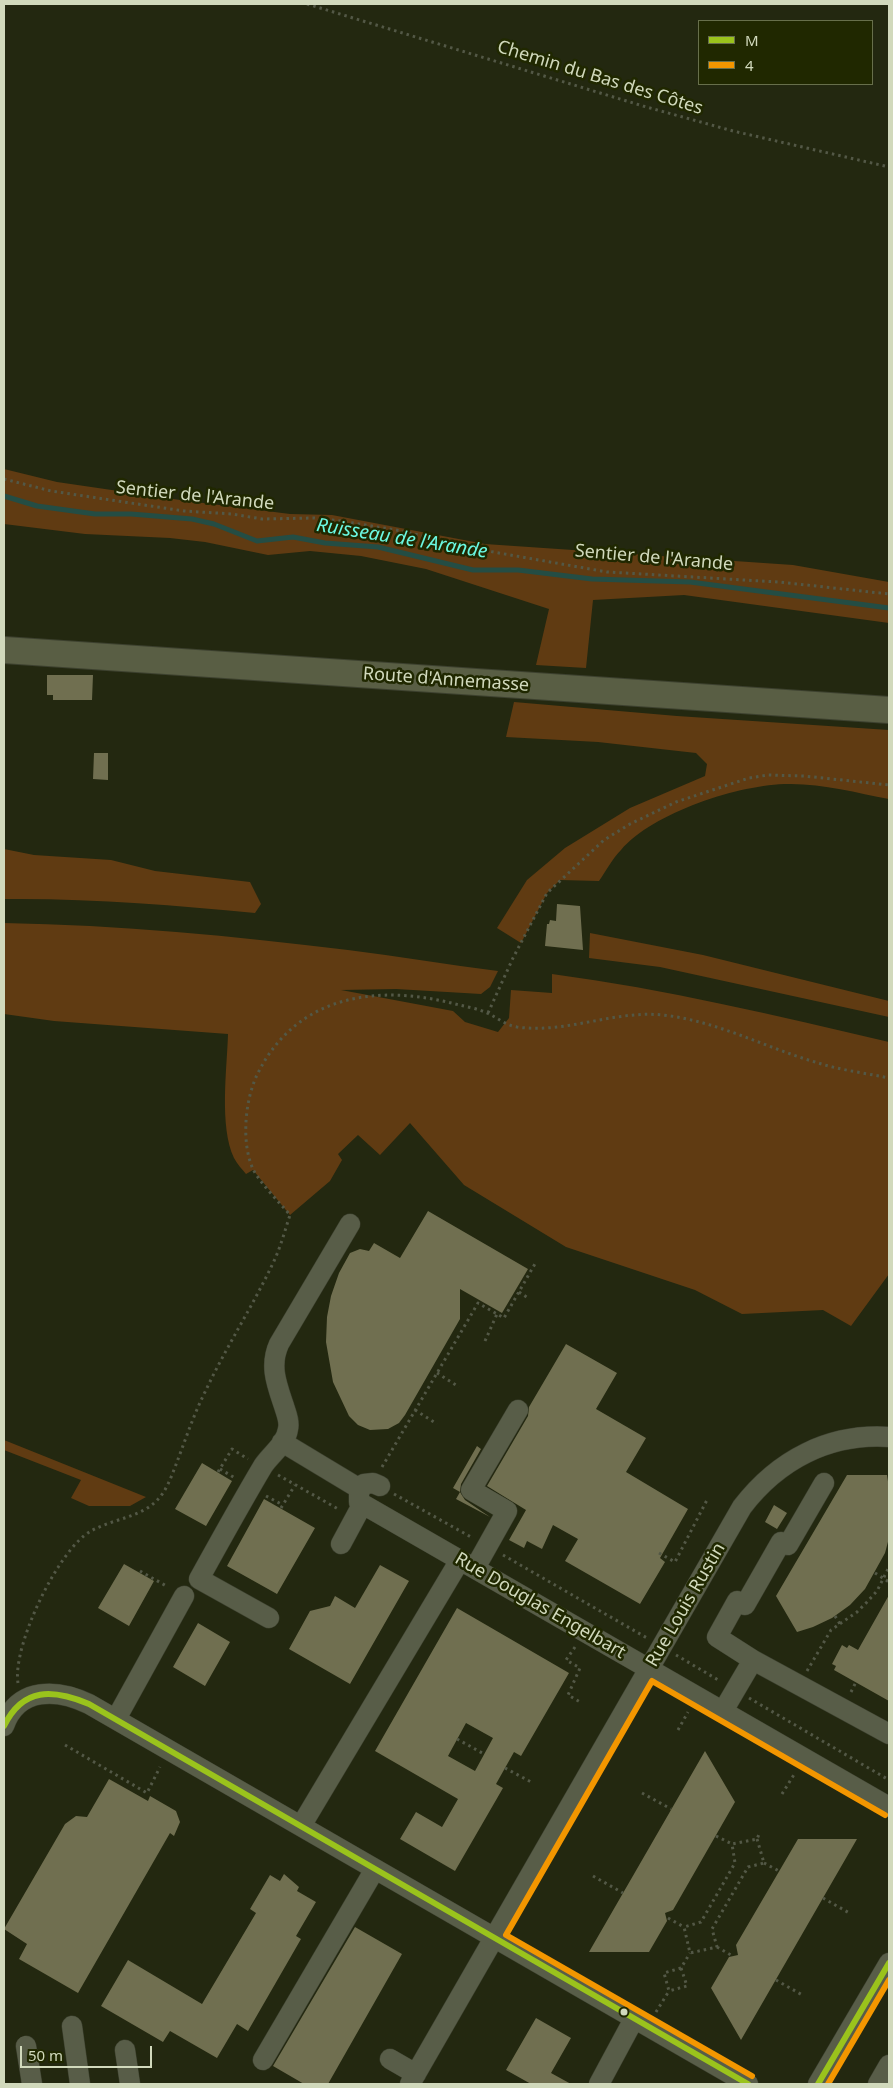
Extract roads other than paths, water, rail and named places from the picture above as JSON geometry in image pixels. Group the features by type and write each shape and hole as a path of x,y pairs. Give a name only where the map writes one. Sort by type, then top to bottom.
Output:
{"main road":[{"name":"Route d'Annemasse","path":"4,650 889,710"}],"street":[{"path":"269,1618 200,1579 263,1467 282,1442 288,1429 288,1418 275,1377 274,1357 279,1344 350,1224"},
{"path":"301,1826 332,1773 467,1564 487,1546 507,1511 471,1490 518,1410"},
{"name":"Rue Louis Rustin","path":"413,2079 736,1517 756,1489 789,1462 808,1451 847,1439 889,1437"},
{"name":"Rue Douglas Engelbart","path":"282,1442 467,1564 889,1807"},
{"path":"824,1483 788,1545 781,1542 745,1605 737,1602 717,1638 753,1660 889,1734"},
{"path":"342,1544 366,1496"},
{"path":"116,1719 184,1596"},
{"path":"723,1711 753,1660"},
{"path":"4,1726 9,1713 16,1705 32,1696 49,1693 76,1698 116,1719 748,2084"},
{"path":"263,2060 375,1869"},
{"path":"818,2084 887,1971"},
{"path":"604,2083 634,2019"},
{"path":"72,2026 80,2084"},
{"path":"26,2046 32,2084"},
{"path":"125,2050 130,2084"},
{"path":"390,2059 413,2079"},
{"path":"878,2084 889,2065"}],"waterway":[{"name":"Ruisseau de l'Arande","path":"4,496 37,506 95,514 131,514 192,519 214,524 257,541 293,537 325,543 378,547 473,570 518,570 592,579 690,582 889,608"}]}
